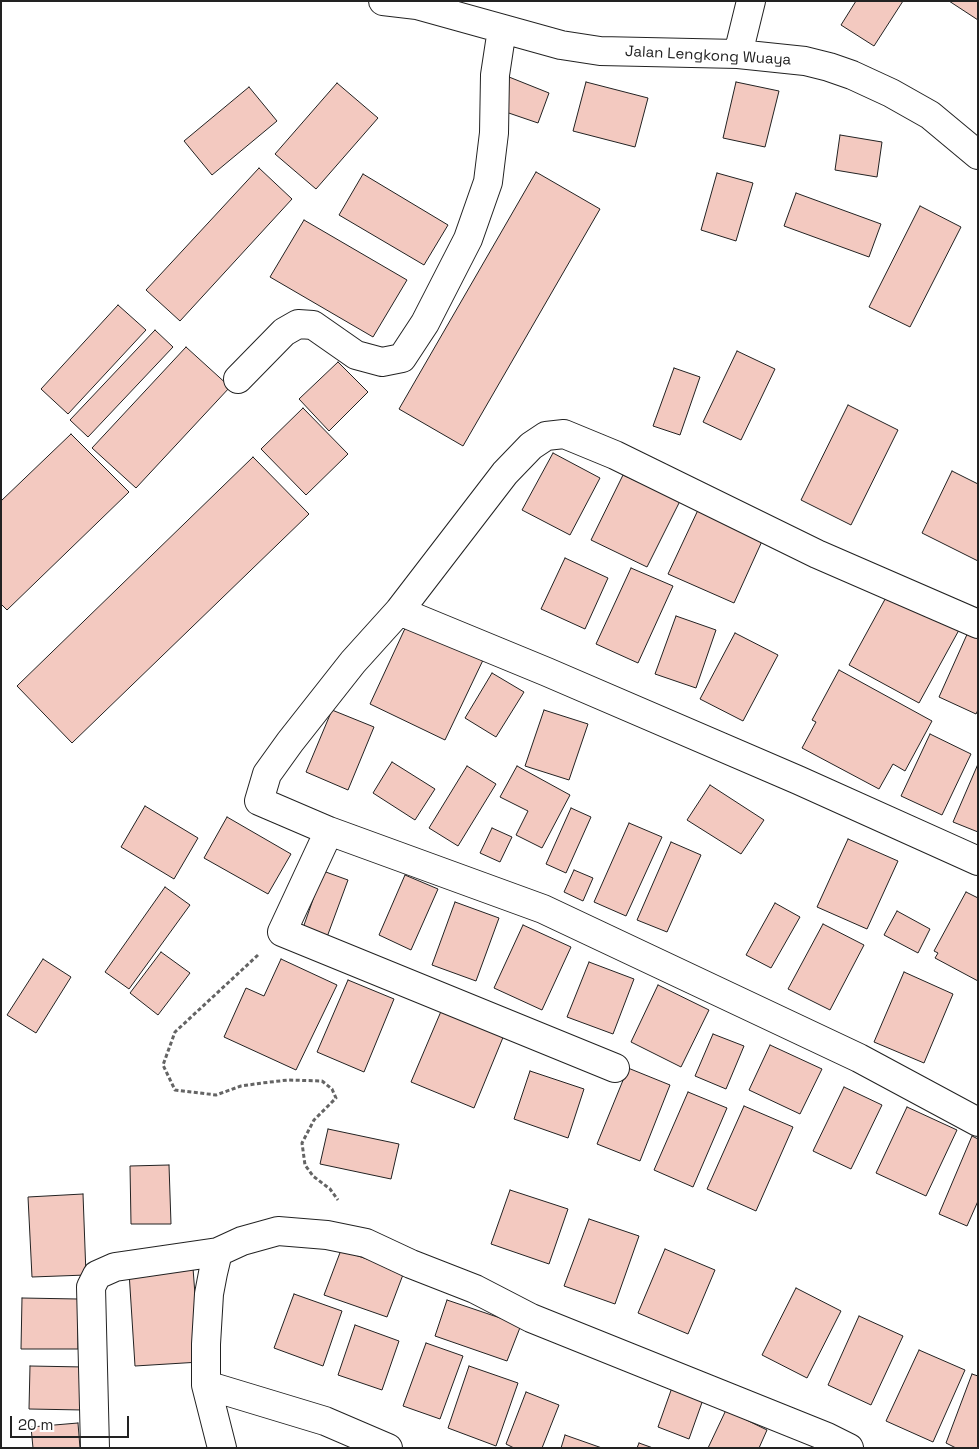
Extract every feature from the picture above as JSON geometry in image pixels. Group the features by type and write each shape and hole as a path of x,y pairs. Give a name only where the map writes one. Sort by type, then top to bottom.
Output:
{"street":[{"name":"Jalan Lengkong Wuaya","path":"383,1 415,3 561,45 600,51 738,54 805,61 852,75 891,93 930,115 978,155"},
{"path":"738,54 751,1"},
{"path":"238,379 284,332 298,324 313,325 356,355 382,362 402,358 426,322 468,239 488,182 494,133 494,75 502,29"},
{"path":"977,1121 859,1058 543,909 330,831 259,801 267,774 290,742 353,662 399,612 505,473 531,446 546,436 564,434 615,455 817,554 978,624"},
{"path":"399,612 547,672 798,780 978,861"},
{"path":"330,831 282,932 616,1068"},
{"path":"95,1448 91,1287 97,1275 115,1267 218,1252 242,1241 278,1231 327,1235 366,1243 411,1264 475,1289 531,1318 801,1426 849,1448"},
{"path":"218,1252 209,1294 206,1385 222,1448"},
{"path":"206,1385 325,1421 388,1448"}],"path":[{"path":"282,932 176,1032 162,1065 175,1090 216,1095 241,1086 288,1080 322,1081 332,1089 336,1098 314,1120 302,1143 305,1165 313,1176 330,1189 350,1214 366,1243"}],"building":[{"path":"856,1 903,1 874,46 841,25"},
{"path":"949,1 978,1 978,20"},
{"path":"509,77 549,93 538,123 497,109"},
{"path":"586,82 648,98 635,147 573,131"},
{"path":"736,82 779,91 765,147 723,138"},
{"path":"337,83 378,118 316,189 275,154"},
{"path":"249,87 277,121 212,175 184,141"},
{"path":"840,135 882,142 877,177 835,170"},
{"path":"259,168 292,199 180,321 146,290"},
{"path":"536,172 600,209 463,446 399,409"},
{"path":"717,173 753,183 736,241 701,230"},
{"path":"363,174 448,225 424,265 339,215"},
{"path":"796,193 881,224 869,257 784,226"},
{"path":"920,206 961,227 910,327 869,307"},
{"path":"304,220 407,280 373,337 270,277"},
{"path":"118,305 146,330 68,414 41,389"},
{"path":"155,330 173,347 88,437 70,420"},
{"path":"186,347 230,387 136,488 92,448"},
{"path":"737,351 775,369 741,440 703,422"},
{"path":"338,362 368,392 329,431 299,399"},
{"path":"674,368 700,377 680,435 653,426"},
{"path":"848,405 898,430 851,525 801,500"},
{"path":"303,408 348,454 306,495 261,449"},
{"path":"71,434 129,492 7,610 1,604 1,501"},
{"path":"553,453 600,478 570,535 522,510"},
{"path":"253,457 309,514 72,743 17,686"},
{"path":"952,471 978,484 978,561 922,533"},
{"path":"623,475 680,501 647,567 591,540"},
{"path":"698,510 763,539 734,603 668,574"},
{"path":"565,558 608,578 585,629 541,609"},
{"path":"631,568 673,586 638,663 596,644"},
{"path":"889,592 959,630 919,703 849,665"},
{"path":"676,616 716,630 696,688 655,674"},
{"path":"408,622 484,658 445,740 370,704"},
{"path":"969,630 978,634 978,710 976,714 939,697"},
{"path":"735,633 778,655 743,721 700,699"},
{"path":"839,670 932,721 905,771 893,764 879,789 802,748 816,722 812,720"},
{"path":"492,673 524,692 496,737 465,718"},
{"path":"332,710 374,727 348,790 306,772"},
{"path":"544,710 588,724 569,780 525,766"},
{"path":"930,734 971,754 942,815 901,796"},
{"path":"392,762 435,789 415,820 373,793"},
{"path":"978,764 978,832 953,822"},
{"path":"467,766 496,784 458,846 429,828"},
{"path":"517,766 570,795 542,848 516,835 528,811 500,797"},
{"path":"710,785 764,820 741,854 687,820"},
{"path":"145,806 198,838 174,879 121,847"},
{"path":"571,808 591,817 566,873 546,864"},
{"path":"227,817 291,854 268,894 204,858"},
{"path":"629,823 662,837 626,916 594,902"},
{"path":"492,828 512,837 500,862 480,853"},
{"path":"848,839 898,861 867,929 817,907"},
{"path":"671,842 701,855 667,932 637,920"},
{"path":"574,870 593,878 583,901 564,892"},
{"path":"323,871 348,880 327,937 303,928"},
{"path":"405,875 438,889 411,950 379,935"},
{"path":"165,887 190,905 129,989 105,972"},
{"path":"966,892 978,898 978,981 935,958 938,953 934,951"},
{"path":"455,902 499,918 476,981 432,965"},
{"path":"775,903 800,917 771,968 746,955"},
{"path":"897,911 930,929 918,953 884,935"},
{"path":"823,924 864,945 830,1010 788,989"},
{"path":"523,925 571,947 542,1010 494,988"},
{"path":"161,952 190,973 158,1015 130,993"},
{"path":"43,959 71,977 36,1033 7,1015"},
{"path":"281,959 337,985 296,1070 224,1037 246,988 264,996"},
{"path":"589,962 634,979 613,1034 567,1017"},
{"path":"904,972 953,994 924,1063 874,1042"},
{"path":"348,980 394,999 364,1072 317,1052"},
{"path":"658,985 709,1010 681,1067 631,1042"},
{"path":"442,1009 504,1035 474,1108 411,1082"},
{"path":"713,1034 744,1046 726,1089 695,1076"},
{"path":"770,1045 822,1069 800,1114 749,1090"},
{"path":"628,1068 670,1085 640,1161 597,1144"},
{"path":"530,1071 584,1089 568,1138 514,1119"},
{"path":"844,1087 882,1105 851,1169 813,1151"},
{"path":"688,1092 727,1108 693,1187 654,1170"},
{"path":"744,1106 793,1127 756,1211 707,1189"},
{"path":"907,1107 957,1130 926,1196 876,1173"},
{"path":"328,1129 399,1144 391,1179 320,1164"},
{"path":"972,1136 978,1139 978,1201 967,1226 939,1214"},
{"path":"169,1165 171,1224 131,1224 130,1166"},
{"path":"510,1190 568,1209 549,1264 491,1244"},
{"path":"83,1194 86,1275 32,1277 28,1197"},
{"path":"589,1219 639,1236 615,1304 564,1286"},
{"path":"665,1249 715,1270 688,1334 638,1313"},
{"path":"341,1250 404,1272 387,1317 324,1295"},
{"path":"193,1268 200,1362 135,1366 129,1272"},
{"path":"796,1288 841,1311 807,1378 762,1355"},
{"path":"294,1294 342,1311 323,1366 274,1348"},
{"path":"22,1298 78,1299 78,1349 21,1349"},
{"path":"447,1300 521,1325 507,1361 435,1336"},
{"path":"859,1316 903,1336 871,1405 828,1385"},
{"path":"355,1325 399,1341 382,1390 338,1375"},
{"path":"426,1343 463,1356 440,1419 403,1406"},
{"path":"919,1350 965,1370 933,1442 886,1421"},
{"path":"30,1366 84,1367 83,1410 29,1409"},
{"path":"469,1366 518,1383 496,1446 448,1428"},
{"path":"972,1374 978,1376 978,1448 956,1448 946,1443"},
{"path":"674,1382 705,1394 689,1439 658,1427"},
{"path":"526,1392 559,1405 542,1448 514,1448 506,1444"},
{"path":"726,1410 767,1430 759,1448 708,1448"},
{"path":"78,1423 80,1448 33,1448 31,1427"},
{"path":"565,1435 602,1448 561,1448"},
{"path":"639,1443 653,1448 637,1448"}]}
